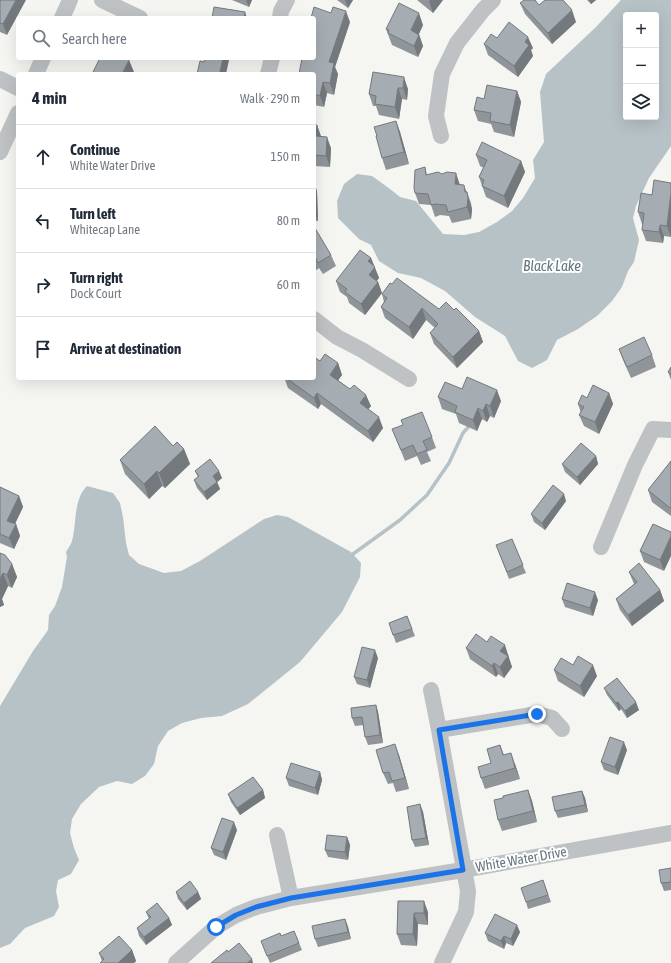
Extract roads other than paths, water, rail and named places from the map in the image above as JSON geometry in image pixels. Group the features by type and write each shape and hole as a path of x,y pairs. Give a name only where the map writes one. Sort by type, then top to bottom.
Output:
{"street":[{"path":"63,16 70,0"},
{"path":"102,0 136,16"},
{"path":"280,16 281,11 287,0"},
{"path":"441,136 436,116 442,74 457,43 483,10 493,0"},
{"path":"37,72 42,60"},
{"path":"268,72 272,60"},
{"path":"0,79 16,87"},
{"path":"0,152 16,117"},
{"path":"316,320 336,337 362,350 409,379"},
{"path":"601,548 635,465 653,429 671,430"},
{"path":"431,690 468,891 466,912 442,963"},
{"path":"439,730 537,714 552,718 562,729"},
{"name":"White Water Drive","path":"176,963 216,927 236,915 256,907 291,898 463,870 671,833"},
{"path":"277,835 291,898"}],"water":[{"name":"Black Lake","path":"621,0 671,0 671,146 649,178 636,206 633,218 639,240 634,262 628,271 622,287 612,301 597,316 578,329 557,340 547,360 532,368 518,361 505,336 475,317 445,291 421,278 398,273 379,261 371,245 359,239 338,218 337,201 344,184 357,174 372,176 400,197 416,201 443,234 464,235 479,232 497,222 512,211 523,198 535,178 533,160 544,142 540,92 546,74 596,27"},
{"path":"87,486 113,493 120,503 129,555 139,564 164,573 181,571 200,561 264,519 277,515 288,517 351,552 361,563 360,577 342,612 300,662 248,704 222,716 201,718 182,723 168,731 158,746 154,764 145,776 132,784 117,781 99,787 81,804 72,819 70,833 79,860 71,874 58,880 56,891 59,907 54,916 25,928 10,944 0,948 0,706 33,651 48,630 49,615 55,606 62,587 67,557 66,552 71,544 74,534 77,505 79,498"}],"waterway":[{"path":"353,554 400,520 427,495 449,463 463,433 471,424"}]}
